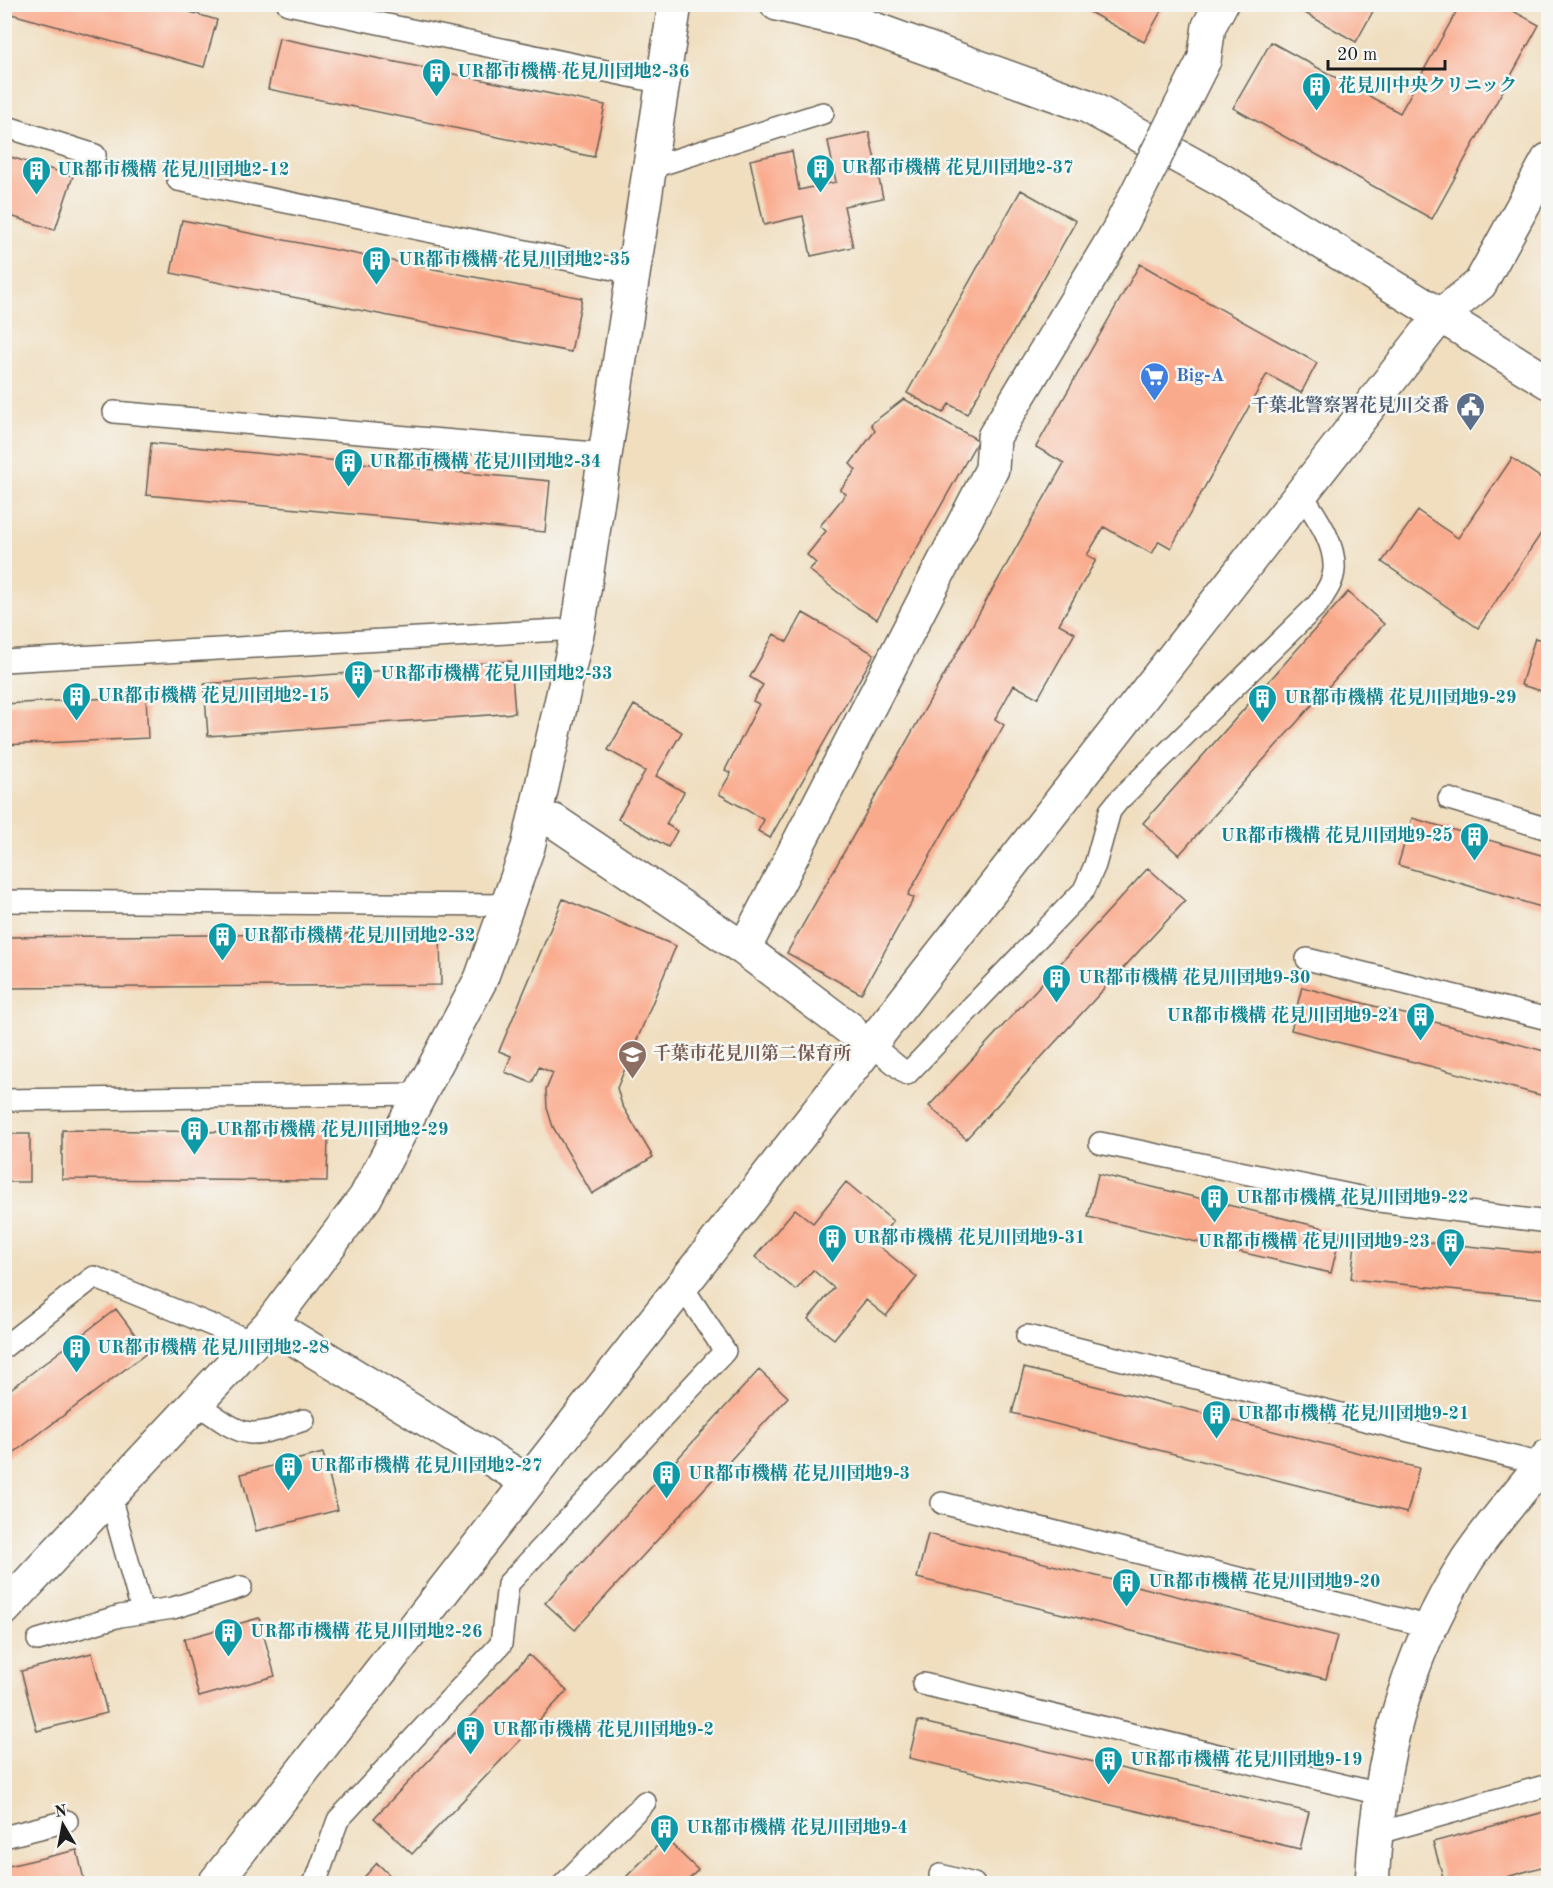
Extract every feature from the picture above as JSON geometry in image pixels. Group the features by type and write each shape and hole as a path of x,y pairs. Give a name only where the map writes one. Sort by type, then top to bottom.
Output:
{"street":[{"path":"4,1609 262,1333 365,1198 481,979 528,847 578,629 675,4"},
{"path":"777,4 860,24 1087,106 1221,180 1548,382"},
{"path":"744,949 992,469 994,437 1118,231 1204,60 1209,26 1221,4"},
{"path":"214,1884 681,1285 860,1036 1301,493 1441,315 1480,284 1537,198 1548,160"},
{"path":"554,821 744,949 860,1036"},
{"path":"262,1333 527,1481"},
{"path":"1372,1884 1380,1794 1395,1720 1431,1627 1468,1559 1545,1460"}],"lane":[{"path":"288,4 663,83"},
{"path":"650,168 823,113"},
{"path":"4,126 95,155"},
{"path":"178,180 633,273"},
{"path":"114,412 606,454"},
{"path":"860,1036 907,1074 1084,890 1095,865 1110,811 1118,801 1318,604 1331,584 1335,569 1326,534 1301,493"},
{"path":"4,661 578,629"},
{"path":"1449,799 1548,829"},
{"path":"4,901 507,905"},
{"path":"1307,959 1548,1019"},
{"path":"4,1101 420,1094"},
{"path":"1100,1143 1379,1201 1548,1222"},
{"path":"4,1347 93,1277 262,1333"},
{"path":"312,1884 317,1878 338,1820 501,1644 508,1584 725,1351 681,1285"},
{"path":"1027,1336 1545,1460"},
{"path":"196,1403 233,1429 247,1434 262,1434 304,1420"},
{"path":"110,1496 142,1611"},
{"path":"942,1503 1431,1627"},
{"path":"38,1640 142,1611 173,1608 241,1587"},
{"path":"924,1684 1380,1794"},
{"path":"1375,1834 1548,1785"},
{"path":"564,1884 645,1802"},
{"path":"4,1837 66,1821"},
{"path":"940,1875 974,1884"}],"building":[{"path":"4,4 163,4 217,20 204,67 4,12"},
{"path":"1075,4 1165,4 1144,42"},
{"path":"1289,4 1377,4 1356,42"},
{"name":"花見川中央クリニック","path":"1460,5 1502,5 1539,25 1432,219 1233,108 1271,42 1400,113"},
{"name":"UR都市機構 花見川団地2-36","path":"279,38 605,105 594,157 268,89"},
{"name":"UR都市機構 花見川団地2-37","path":"869,132 883,198 844,206 853,247 811,256 803,216 764,225 750,160 792,151 799,190 836,182 828,141"},
{"name":"UR都市機構 花見川団地2-12","path":"4,155 73,176 55,230 4,214"},
{"path":"1021,190 1076,221 967,414 949,404 943,413 907,393"},
{"name":"UR都市機構 花見川団地2-35","path":"182,220 582,298 571,352 171,273"},
{"path":"1140,264 1317,363 1301,393 1267,374 1171,548 1159,541 1152,554 1104,527 1087,555 1096,560 1059,624 1075,633 1038,698 1014,685 995,719 1004,725 908,895 914,898 861,994 787,953 1064,463 1036,447"},
{"path":"904,399 978,440 877,619 858,608 809,570 816,563 807,555 826,531 820,526 846,494 840,490 856,470 850,464 875,431 871,424"},
{"name":"UR都市機構 花見川団地2-34","path":"151,443 550,481 545,532 146,495"},
{"path":"1512,458 1548,483 1548,523 1478,628 1382,562 1418,511 1458,538"},
{"name":"UR都市機構 花見川団地9-29","path":"1348,592 1384,624 1179,855 1143,823"},
{"path":"803,613 874,654 770,838 758,831 764,820 719,794 731,773 725,770 759,704 753,701 763,685 750,677 774,634 787,642"},
{"path":"1535,638 1548,642 1548,693 1521,685"},
{"name":"UR都市機構 花見川団地2-33","path":"511,661 515,713 208,736 204,684"},
{"name":"UR都市機構 花見川団地2-15","path":"146,696 148,738 4,745 4,704"},
{"path":"634,705 682,732 656,776 684,792 666,824 677,831 668,847 618,819 645,771 608,750"},
{"name":"UR都市機構 花見川団地9-25","path":"1412,818 1548,857 1548,909 1398,865"},
{"name":"UR都市機構 花見川団地9-30","path":"1148,868 1185,901 966,1139 929,1106"},
{"path":"563,899 676,946 617,1088 622,1105 653,1157 592,1194 553,1127 547,1108 546,1090 553,1073 539,1067 532,1083 505,1072 511,1056 499,1051"},
{"name":"UR都市機構 花見川団地2-32","path":"440,933 441,985 4,988 4,937"},
{"name":"UR都市機構 花見川団地9-24","path":"1302,987 1548,1052 1548,1097 1291,1030"},
{"name":"UR都市機構 花見川団地2-29","path":"62,1130 328,1133 327,1181 62,1179"},
{"path":"4,1134 30,1134 30,1182 4,1182"},
{"name":"UR都市機構 花見川団地9-22","path":"1098,1174 1341,1232 1331,1273 1088,1217"},
{"name":"UR都市機構 花見川団地9-31","path":"846,1182 893,1221 875,1243 917,1277 886,1316 866,1300 834,1339 808,1319 834,1288 813,1270 796,1290 755,1257 795,1209 813,1223"},
{"name":"UR都市機構 花見川団地9-23","path":"1356,1235 1548,1254 1548,1299 1351,1279"},
{"name":"UR都市機構 花見川団地2-28","path":"116,1309 148,1352 4,1460 4,1394"},
{"name":"UR都市機構 花見川団地9-21","path":"1024,1368 1419,1468 1407,1513 1012,1413"},
{"name":"UR都市機構 花見川団地9-3","path":"759,1370 788,1397 575,1630 545,1603"},
{"name":"UR都市機構 花見川団地2-27","path":"323,1453 338,1510 256,1531 241,1474"},
{"name":"UR都市機構 花見川団地9-20","path":"928,1534 1337,1636 1326,1679 917,1578"},
{"name":"UR都市機構 花見川団地2-26","path":"259,1618 275,1676 199,1697 184,1639"},
{"path":"92,1653 107,1713 37,1731 21,1671"},
{"name":"UR都市機構 花見川団地9-2","path":"529,1655 567,1691 412,1854 374,1818"},
{"name":"UR都市機構 花見川団地9-19","path":"918,1721 1309,1812 1300,1849 909,1758"},
{"path":"1548,1811 1548,1865 1483,1884 1445,1884 1433,1842"},
{"name":"UR都市機構 花見川団地9-4","path":"665,1838 698,1870 684,1884 619,1884"},
{"path":"77,1850 85,1884 4,1884 4,1867"},
{"path":"377,1863 399,1884 358,1884"}],"place":[{"name":"UR都市機構 花見川団地2-36","path":"436,98"},
{"name":"花見川中央クリニック","path":"1317,112"},
{"name":"UR都市機構 花見川団地2-37","path":"820,194"},
{"name":"UR都市機構 花見川団地2-12","path":"36,196"},
{"name":"UR都市機構 花見川団地2-35","path":"377,286"},
{"name":"Big-A","path":"1155,402"},
{"name":"千葉北警察署花見川交番","path":"1470,432"},
{"name":"UR都市機構 花見川団地2-34","path":"348,488"},
{"name":"UR都市機構 花見川団地2-33","path":"359,700"},
{"name":"UR都市機構 花見川団地2-15","path":"76,722"},
{"name":"UR都市機構 花見川団地9-29","path":"1263,724"},
{"name":"UR都市機構 花見川団地9-25","path":"1474,862"},
{"name":"UR都市機構 花見川団地2-32","path":"222,962"},
{"name":"UR都市機構 花見川団地9-30","path":"1057,1004"},
{"name":"UR都市機構 花見川団地9-24","path":"1420,1042"},
{"name":"千葉市花見川第二保育所","path":"632,1080"},
{"name":"UR都市機構 花見川団地2-29","path":"195,1156"},
{"name":"UR都市機構 花見川団地9-22","path":"1215,1224"},
{"name":"UR都市機構 花見川団地9-31","path":"832,1264"},
{"name":"UR都市機構 花見川団地9-23","path":"1451,1268"},
{"name":"UR都市機構 花見川団地2-28","path":"76,1374"},
{"name":"UR都市機構 花見川団地9-21","path":"1216,1440"},
{"name":"UR都市機構 花見川団地2-27","path":"289,1492"},
{"name":"UR都市機構 花見川団地9-3","path":"667,1500"},
{"name":"UR都市機構 花見川団地9-20","path":"1127,1608"},
{"name":"UR都市機構 花見川団地2-26","path":"229,1658"},
{"name":"UR都市機構 花見川団地9-2","path":"471,1756"},
{"name":"UR都市機構 花見川団地9-19","path":"1109,1786"},
{"name":"UR都市機構 花見川団地9-4","path":"665,1854"}]}
